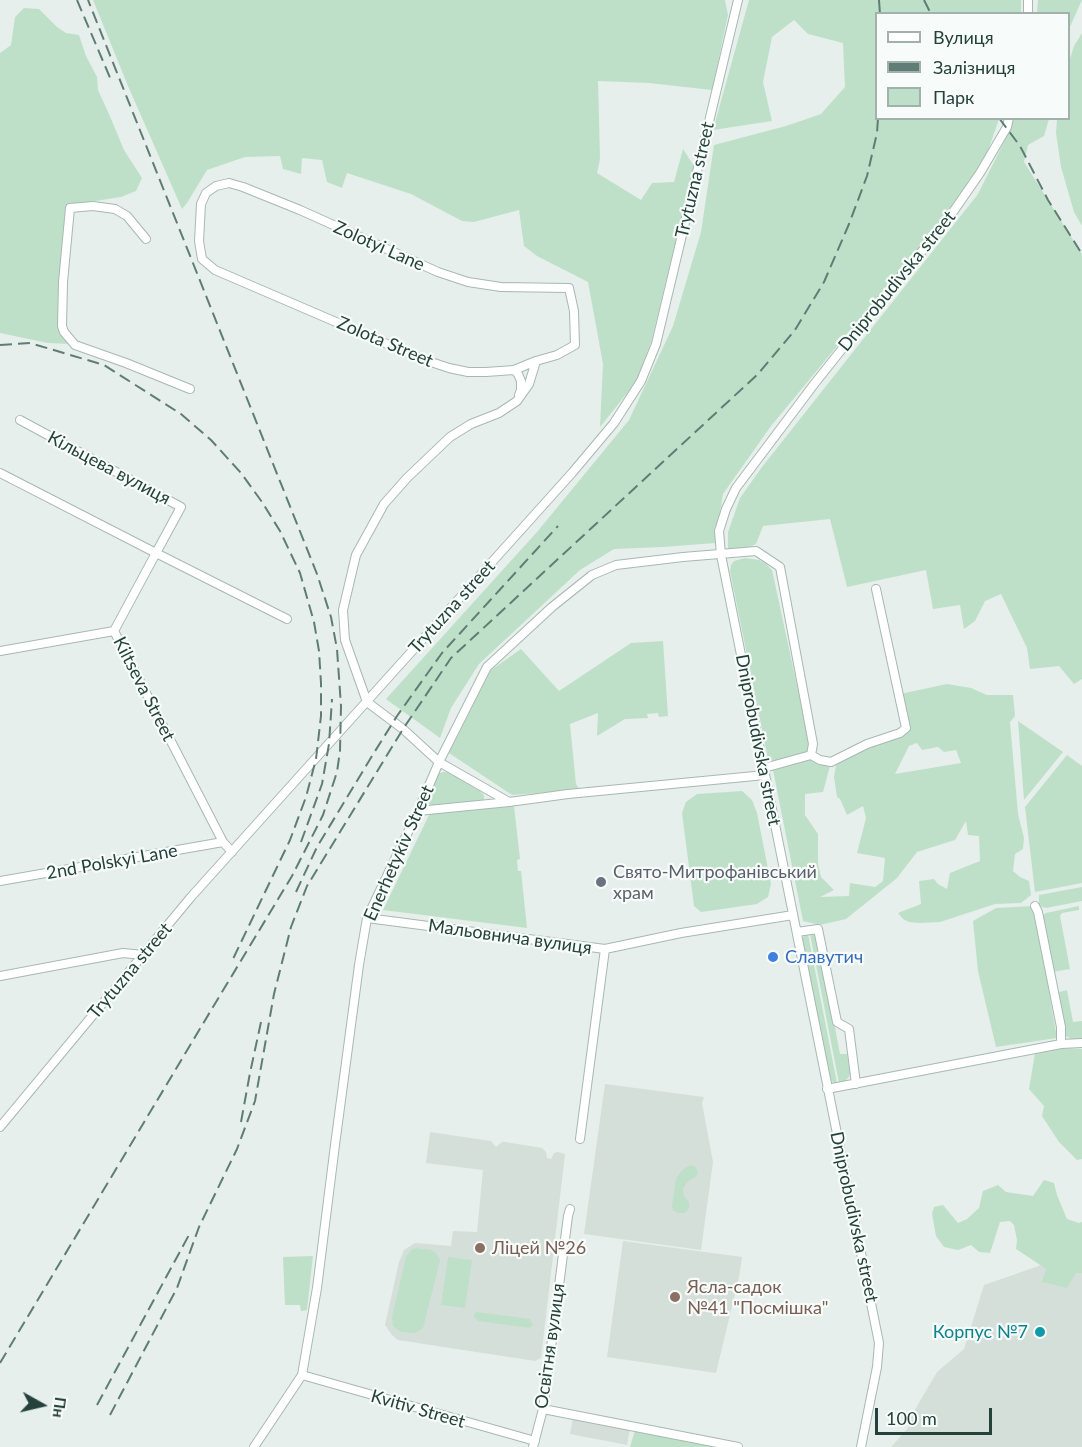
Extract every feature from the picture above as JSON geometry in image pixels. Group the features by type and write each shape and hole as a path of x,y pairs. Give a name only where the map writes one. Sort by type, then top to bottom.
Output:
{"street":[{"name":"Trytuzna street","path":"0,1127 191,897 572,473 614,423 641,381 656,344 738,0"},
{"name":"Dniprobudivska street","path":"861,1447 878,1367 879,1343 721,555 719,531 735,488 815,383 944,225 980,173 1007,127 1009,120"},
{"name":"Zolotyi Lane","path":"202,260 199,241 201,204 206,193 216,186 229,183 300,210 438,272 468,282 501,287 569,288 574,311 575,345"},
{"path":"146,239 127,216 115,209 93,206 70,208 63,282 62,326 75,345 190,389"},
{"name":"Zolota Street","path":"202,260 215,270 422,359 449,368 468,372 514,370 557,355 575,345"},
{"path":"509,802 440,762 403,729 367,702 345,640 343,610 356,555 384,504 407,478 450,437 471,424 499,413 517,401 529,384 536,361"},
{"path":"514,370 521,381 517,401"},
{"name":"Кільцева вулиця","path":"20,420 181,507 156,553"},
{"path":"0,473 287,619"},
{"name":"Enerhetykiv Street","path":"254,1447 302,1375 317,1288 367,918 487,667 552,607 592,575 616,565 756,551 780,567 813,744 811,755"},
{"name":"Kiltseva Street","path":"156,553 114,631 223,842 232,852"},
{"path":"418,811 764,772 811,755 831,762 867,744 900,733 906,728 876,589"},
{"path":"0,651 114,631"},
{"name":"2nd Polskyi Lane","path":"0,881 223,842"},
{"path":"1035,906 1058,1015 1061,1044"},
{"name":"Мальовнича вулиця","path":"367,918 605,949 681,933 793,915"},
{"path":"797,932 818,929 837,1022 849,1029 856,1084"},
{"path":"580,1139 605,949"},
{"path":"0,976 123,954 144,954"},
{"path":"827,1089 1061,1044 1082,1043"},
{"name":"Освітня вулиця","path":"534,1444 543,1409 570,1209"},
{"name":"Kvitiv Street","path":"302,1375 534,1444"},
{"path":"543,1409 738,1447"}],"shaded area":[{"path":"605,1084 704,1097 702,1103 713,1162 701,1250 584,1234"},
{"name":"Ліцей №26","path":"430,1132 491,1141 496,1147 505,1142 542,1148 547,1158 551,1159 554,1153 565,1154 541,1358 535,1361 398,1340 385,1325 399,1262 404,1250 415,1243 451,1246 453,1231 477,1232 483,1170 426,1163"},
{"name":"Ясла-садок №41 \"Посмішка\"","path":"623,1241 742,1257 716,1373 607,1357"},
{"path":"1050,1262 1082,1265 1082,1447 891,1447 908,1428 910,1418 937,1372 964,1349 984,1285"},
{"path":"573,1417 630,1428 627,1445 570,1434"}],"green space":[{"path":"93,0 725,0 728,15 712,90 649,83 598,81 600,159 597,173 641,200 652,183 674,182 683,149 694,166 651,342 636,382 600,427 603,364 588,282 537,256 524,246 519,210 474,222 462,221 411,194 347,173 342,188 327,182 322,160 302,158 301,174 283,169 280,156 245,157 207,170 182,209"},
{"path":"749,0 1021,0 1021,12 875,12 875,120 999,120 983,165 935,228 771,426 723,494 715,543 614,549 580,570 479,664 451,708 440,738 386,699 537,532 629,420 673,326 701,232 714,145 821,114 845,87 843,43 808,34 794,20 772,37 763,82 772,121 713,130"},
{"path":"1038,0 1082,0 1070,27 1070,12 1037,12"},
{"path":"24,8 39,9 66,33 79,35 86,56 97,77 98,90 124,150 142,178 136,191 121,197 69,205 61,325 70,344 48,343 0,333 0,53 11,45 15,17"},
{"path":"1082,33 1082,226 1074,212 1061,167 1056,133 1057,120 1070,120 1070,59"},
{"path":"1013,120 1049,120 1044,136 1028,145 1024,162 1082,254 1082,679 1074,684 1059,666 1030,669 1027,648 1001,594 985,601 975,621 964,629 960,605 933,609 926,570 847,587 830,519 763,526 756,544 747,548 728,550 728,532 740,498 978,194"},
{"path":"745,558 759,560 772,570 810,746 807,754 773,763 768,759 730,571 734,561"},
{"path":"663,641 668,716 659,717 658,713 647,714 648,718 625,719 597,736 598,713 570,724 576,784 580,790 512,795 449,753 491,670 521,649 559,691 631,643"},
{"path":"947,684 971,688 987,695 1013,695 1015,716 1010,722 1018,814 1024,838 1023,849 1015,854 1013,871 1029,881 1031,895 1021,903 995,904 940,922 920,923 903,919 898,913 921,904 919,881 934,879 947,889 950,873 980,861 979,836 968,835 966,821 955,840 917,852 897,878 846,919 820,925 803,921 772,765 811,755 831,762 823,792 805,794 805,815 818,834 818,864 821,877 834,890 820,897 849,896 850,883 875,887 883,881 885,858 857,853 866,818 863,806 847,815 837,797 834,777 837,759 905,728 900,694","holes":["917,743 922,750 938,747 944,752 956,750 961,763 895,774 909,746"]},
{"path":"1018,721 1063,752 1024,800"},
{"path":"1067,755 1082,766 1082,883 1035,892 1025,807"},
{"path":"448,772 480,791 484,799 431,806 427,799 436,777 439,773"},
{"path":"742,791 752,800 757,813 771,884 768,897 757,904 701,912 694,906 682,813 686,802 697,794"},
{"path":"514,806 520,859 517,860 518,871 521,871 527,928 383,910 430,813"},
{"path":"1082,887 1082,901 1046,908 1039,906 1039,895"},
{"path":"1033,906 1057,1038 996,1047 978,971 973,921 996,908"},
{"path":"1079,906 1079,910 1062,913 1060,916 1070,969 1052,972 1041,920 1043,915"},
{"path":"808,934 837,1083 829,1078 802,939"},
{"path":"810,934 818,938 840,1054 847,1054 850,1073 844,1082 839,1083"},
{"path":"1067,990 1073,1022 1082,1021 1082,1041 1071,1039 1064,1032 1056,993"},
{"path":"1056,1048 1082,1049 1082,1159 1077,1160 1059,1142 1042,1116 1044,1106 1029,1089 1035,1053"},
{"path":"690,1165 698,1171 697,1176 687,1182 683,1189 684,1196 689,1202 689,1208 685,1213 677,1213 672,1206 676,1179 682,1170"},
{"path":"1044,1180 1054,1183 1067,1219 1082,1222 1082,1273 1076,1273 1067,1288 1042,1282 1046,1269 1016,1249 1014,1225 1010,1221 1000,1222 990,1253 979,1252 971,1245 958,1250 944,1247 936,1236 932,1214 934,1207 943,1205 958,1223 967,1219 979,1208 983,1191 998,1185 1006,1192 1033,1196"},
{"path":"412,1249 435,1252 440,1260 423,1328 415,1333 401,1332 393,1326 392,1317 406,1257"},
{"path":"313,1256 307,1310 301,1311 300,1305 285,1305 283,1257"},
{"path":"448,1257 472,1260 465,1308 441,1305"},
{"path":"477,1312 530,1319 533,1325 529,1328 478,1321 474,1317"},
{"path":"635,1430 720,1447 630,1447"}],"railway":[{"path":"77,0 111,80"},
{"path":"0,1363 292,876 323,815 337,772 340,751 341,706 337,649 331,617 317,574 88,0"},
{"path":"879,0 880,12"},
{"path":"924,0 930,12"},
{"path":"110,1415 177,1288 199,1227 237,1149 255,1101 274,994 291,927 307,886 403,729 451,658 758,374 795,330 824,282 849,224 867,176 878,120"},
{"path":"1000,120 1020,146 1048,200 1082,254"},
{"path":"0,345 30,343 104,365 181,414 211,440 241,473 280,531 300,573 314,622 319,651 321,716 316,759 306,797 290,840 232,961"},
{"path":"296,892 317,847 372,756 397,716 442,653 558,526"},
{"path":"301,842 322,784 329,744 332,699"},
{"path":"241,1122 261,1022"},
{"path":"97,1405 190,1233"}],"place":[{"name":"Свято-Митрофанівський храм","path":"601,882"},
{"name":"Славутич","path":"773,957"},
{"name":"Ліцей №26","path":"480,1248"},
{"name":"Ясла-садок №41 \"Посмішка\"","path":"675,1297"},
{"name":"Корпус №7","path":"1040,1332"}]}
